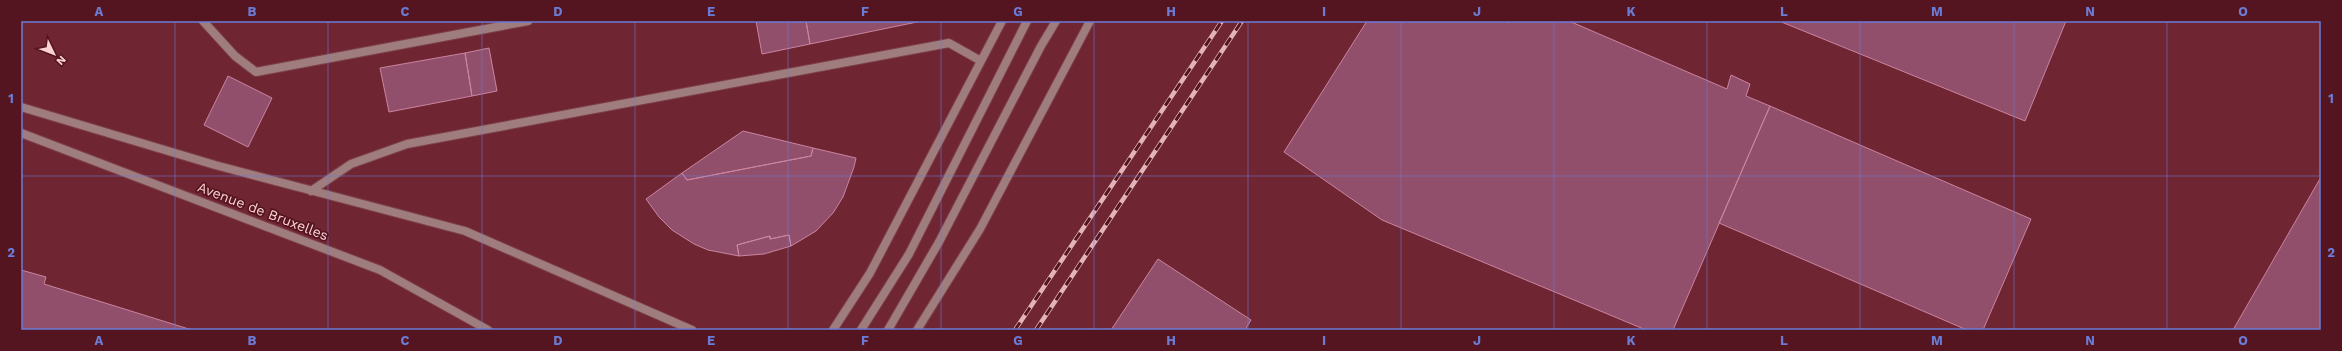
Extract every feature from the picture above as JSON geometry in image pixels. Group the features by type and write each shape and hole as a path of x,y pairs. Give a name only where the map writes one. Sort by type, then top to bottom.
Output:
{"street":[{"path":"203,21 235,56 256,72 528,21"},
{"path":"833,330 870,273 1002,21"},
{"path":"861,330 909,254 1027,21"},
{"path":"888,330 939,242 1041,46 1056,21"},
{"path":"917,330 980,229 1090,21"},
{"path":"311,191 351,164 407,144 949,43 981,61"},
{"path":"21,107 216,165 465,231 692,330"},
{"name":"Avenue de Bruxelles","path":"22,136 380,270 488,330"}],"shaded area":[{"path":"21,21 2321,21 2321,330 21,330"}],"building":[{"path":"756,21 806,21 810,44 762,54"},
{"path":"806,21 922,21 810,44"},
{"path":"1367,21 1507,21 1509,23 1510,21 1569,21 1727,89 1731,75 1750,84 1746,96 1770,106 1673,330 1646,330 1382,220 1284,152"},
{"path":"1779,21 2066,21 2025,121"},
{"path":"489,48 497,91 472,96 465,53"},
{"path":"465,53 472,96 389,112 380,68"},
{"path":"228,76 272,98 248,147 204,125"},
{"path":"1770,106 2031,219 1983,330 1967,330 1719,223"},
{"path":"743,131 813,148 811,156 687,180 682,173"},
{"path":"813,148 856,158 854,167 843,197 833,213 816,231 791,246 789,235 770,239 770,236 737,245 739,256 708,250 694,244 672,230 659,217 646,199 682,173 687,180 811,156"},
{"path":"2321,177 2321,330 2233,330"},
{"path":"789,235 791,246 764,254 739,256 737,245 770,236 770,239"},
{"path":"1158,259 1251,320 1245,330 1111,330"},
{"path":"21,270 46,277 44,284 192,330 21,330"}],"railway":[{"path":"1015,330 1222,21"},
{"path":"1036,330 1242,21"}]}
